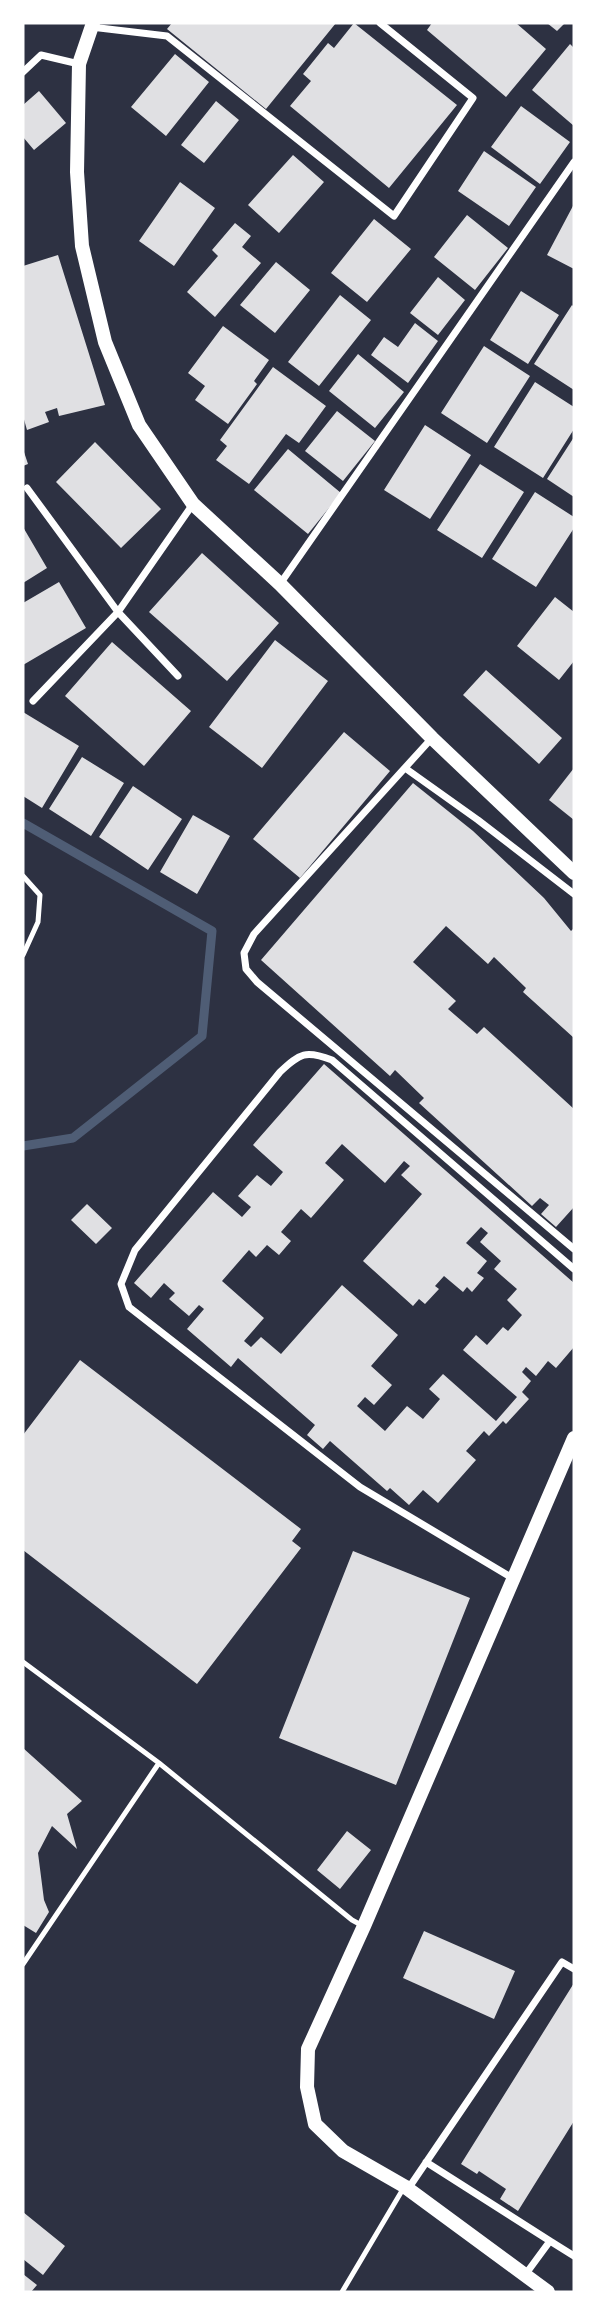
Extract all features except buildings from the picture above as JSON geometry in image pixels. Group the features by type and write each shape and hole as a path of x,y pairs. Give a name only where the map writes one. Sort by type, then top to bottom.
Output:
{"main road":[{"path":"92,25 79,64 77,172 82,246 105,342 139,425 193,504 280,584 432,738 574,873"},
{"path":"548,2292 406,2187 343,2151 315,2124 307,2087 308,2049 573,1446"}],"street":[{"path":"92,25 167,36 394,216 473,97 380,23"},
{"path":"23,72 41,55 79,64"},
{"path":"280,584 574,162"},
{"path":"27,488 117,612 178,676"},
{"path":"33,701 117,612 193,504"},
{"path":"432,738 254,934 244,953 246,969 257,982 574,1248"},
{"path":"405,768 574,894"},
{"path":"514,1579 360,1487 129,1307 121,1284 135,1251 280,1072 296,1057 314,1053 332,1060 574,1269"},
{"path":"406,2187 426,2162 562,1962 574,1969"},
{"path":"426,2162 574,2256"},
{"path":"525,2275 550,2241"}],"lane":[{"path":"23,876 40,895 38,922 23,955"},
{"path":"23,1662 159,1763 352,1920 364,1926"},
{"path":"23,1964 159,1763"},
{"path":"342,2292 406,2187"}],"waterway":[{"path":"23,823 212,931 202,1036 73,1138 23,1146"}]}
